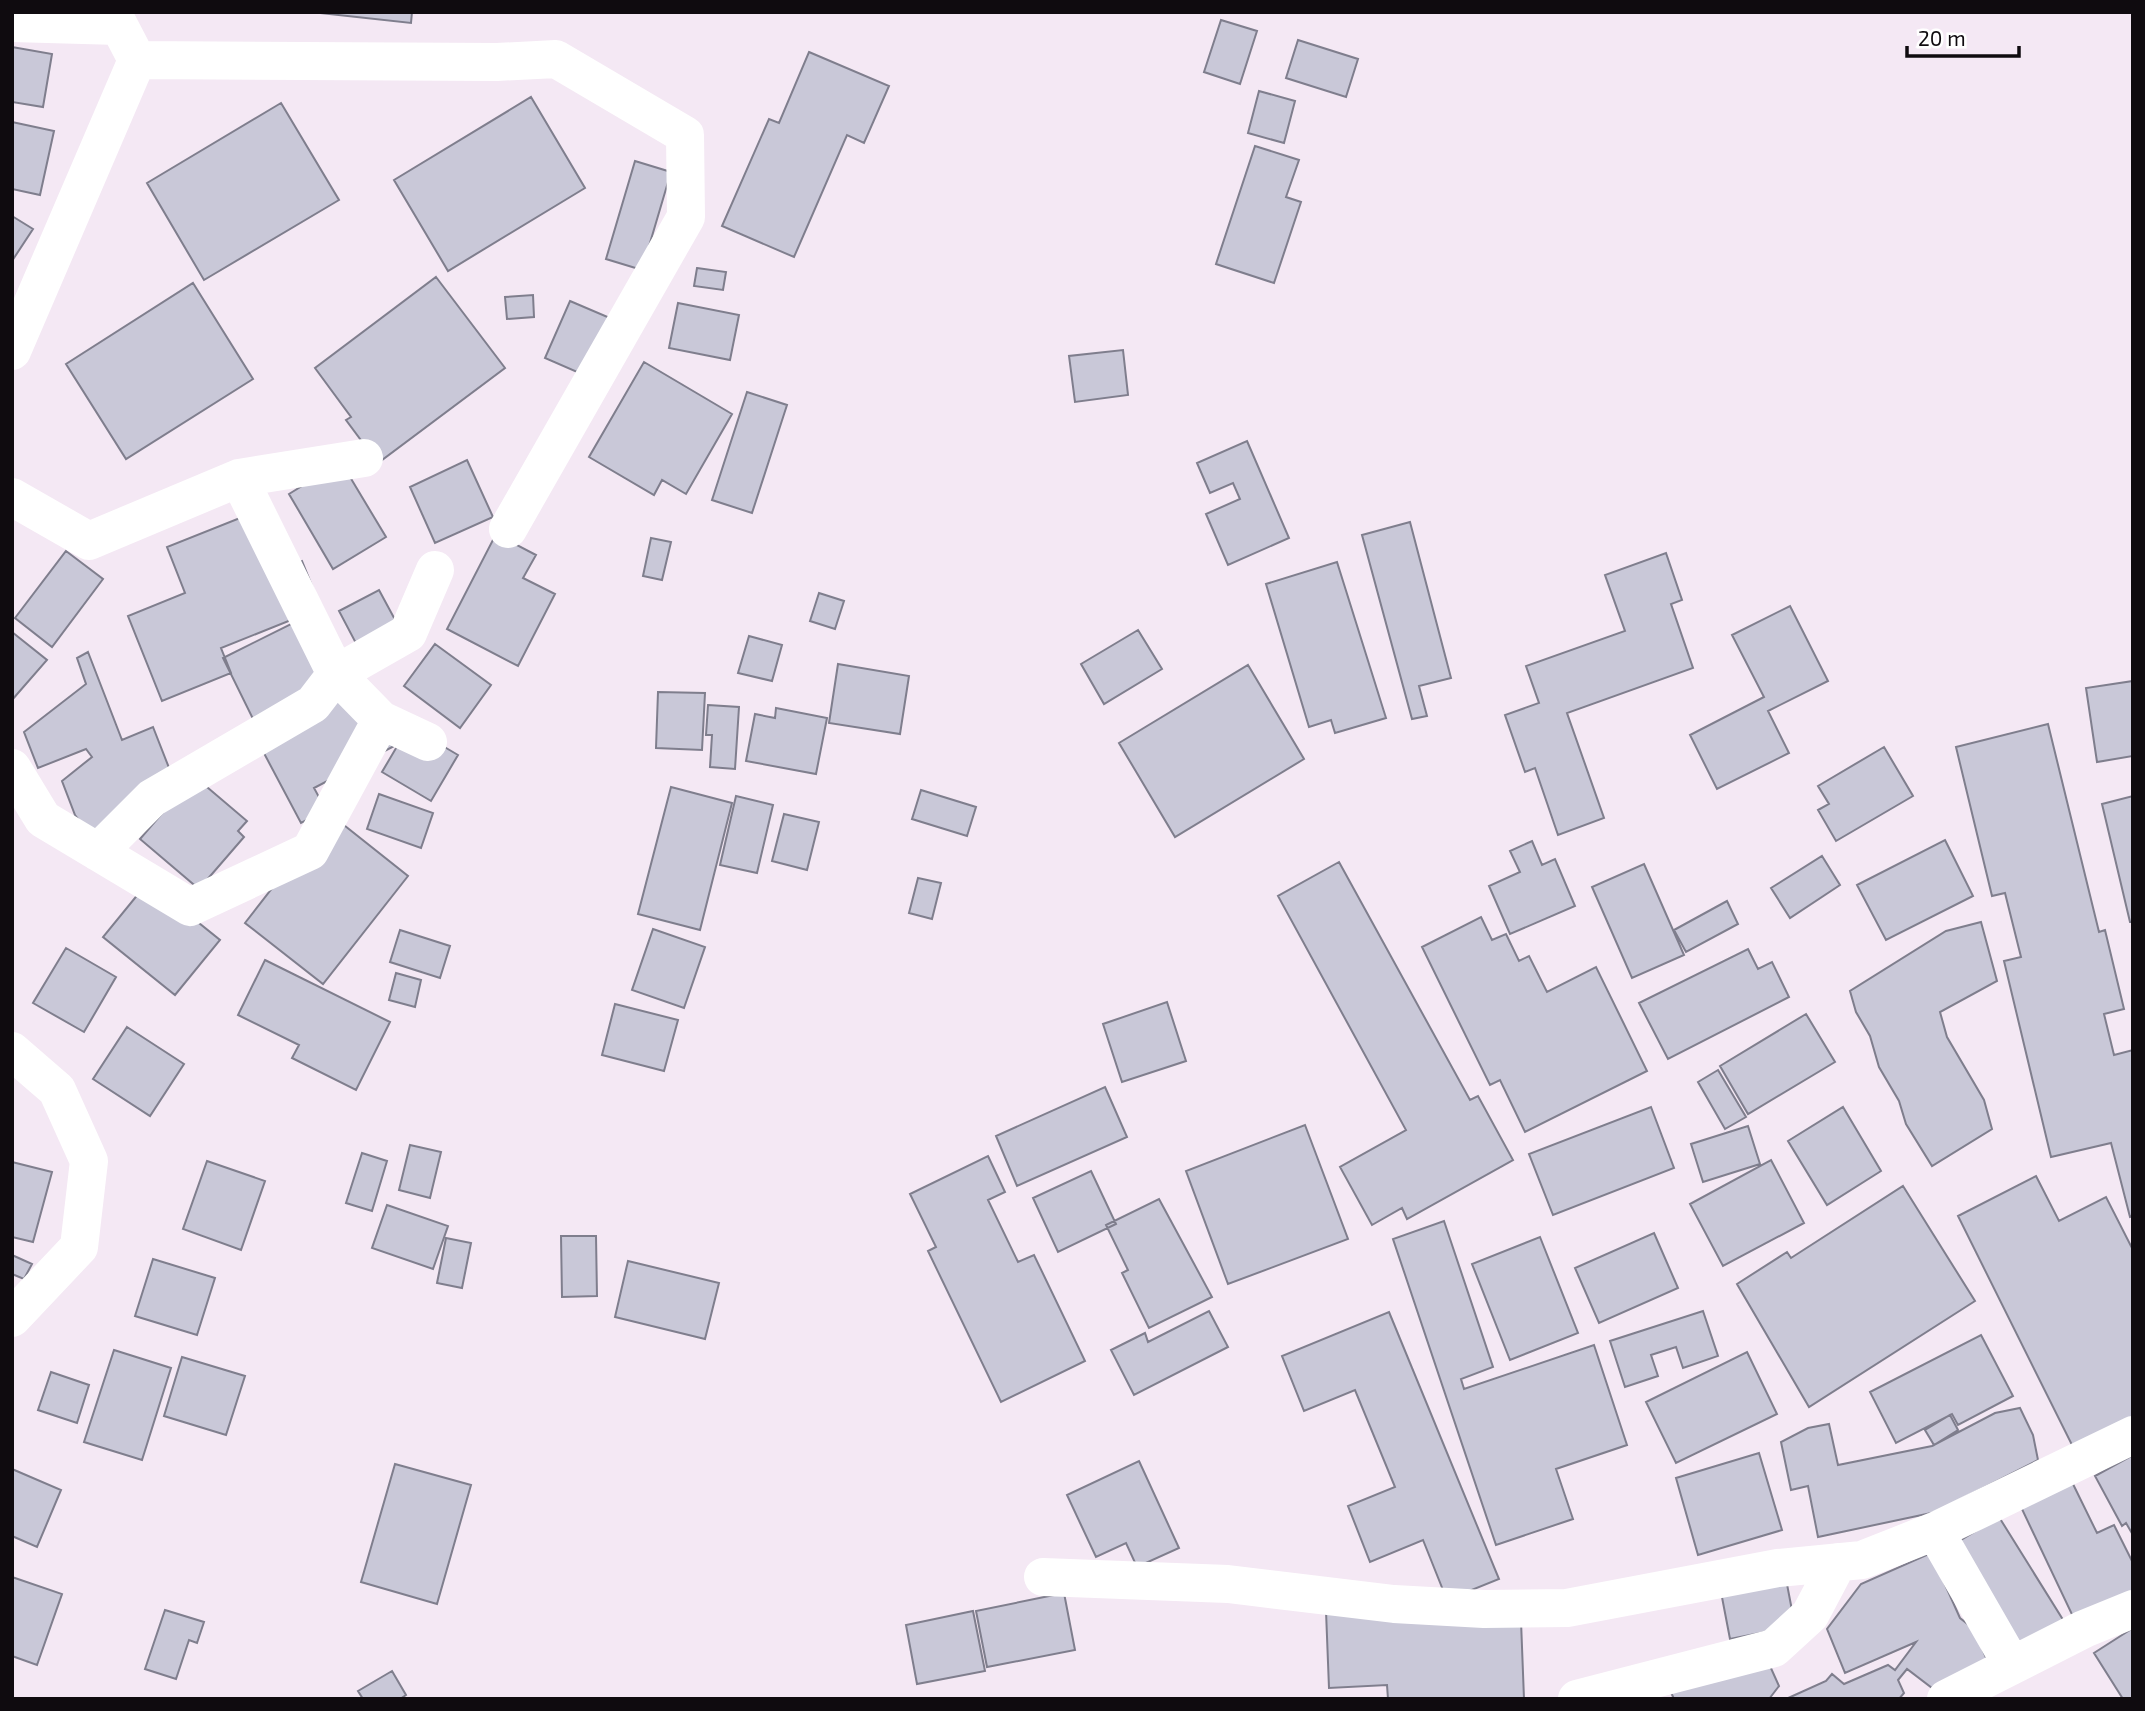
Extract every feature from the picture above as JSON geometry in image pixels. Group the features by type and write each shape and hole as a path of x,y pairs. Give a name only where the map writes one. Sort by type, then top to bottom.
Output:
{"street":[{"path":"12,23 115,19 137,60"},
{"path":"137,60 556,59 685,135 686,217 508,530"},
{"path":"16,333 137,60"},
{"path":"12,497 89,541 239,478 364,458"},
{"path":"239,478 335,674 381,720 428,742"},
{"path":"98,852 152,798 313,704 335,674 408,633 435,570"},
{"path":"12,768 43,819 190,907 310,851 381,720"},
{"path":"12,1051 57,1090 89,1161 79,1247 12,1318"},
{"path":"1043,1577 1228,1584 1394,1604 1484,1609 1553,1608 1778,1568 1862,1560 1934,1531 2133,1435"},
{"path":"1934,1531 2012,1665"},
{"path":"1577,1699 1774,1648 1810,1615 1838,1562"},
{"path":"1946,1699 2084,1629 2133,1609"}],"building":[{"path":"311,12 412,12 411,23"},
{"path":"1221,20 1257,31 1240,84 1204,72"},
{"path":"1298,40 1358,59 1346,97 1286,78"},
{"path":"12,47 52,54 43,107 12,102"},
{"path":"809,52 889,86 864,143 847,135 794,257 722,226 769,119 779,123"},
{"path":"1259,91 1295,101 1284,143 1248,133"},
{"path":"531,97 585,188 448,271 394,180"},
{"path":"281,103 339,200 204,280 147,183"},
{"path":"12,122 54,131 40,195 12,189"},
{"path":"1255,146 1299,160 1286,197 1301,202 1274,283 1216,264"},
{"path":"635,161 671,172 642,270 606,259"},
{"path":"12,216 33,229 12,261"},
{"path":"697,268 726,272 723,290 694,286"},
{"path":"436,277 505,368 378,463 346,420 351,417 315,368"},
{"path":"193,283 253,379 126,459 66,364"},
{"path":"533,295 534,317 507,319 505,297"},
{"path":"570,301 624,324 600,382 545,358"},
{"path":"678,303 739,315 730,360 669,348"},
{"path":"1123,350 1128,395 1075,402 1069,356"},
{"path":"644,362 732,414 686,494 662,480 654,495 589,457"},
{"path":"747,392 787,405 752,513 712,500"},
{"path":"1247,441 1289,538 1228,565 1206,514 1240,499 1233,483 1210,493 1197,463"},
{"path":"467,460 493,517 435,543 410,487"},
{"path":"341,462 386,537 333,569 289,494"},
{"path":"260,510 284,569 302,561 321,608 221,648 231,673 162,701 128,616 185,593 167,547"},
{"path":"1410,522 1451,678 1419,686 1427,716 1412,719 1362,535"},
{"path":"496,534 536,555 523,578 555,594 518,666 447,629"},
{"path":"651,538 671,542 662,580 643,576"},
{"path":"66,551 103,579 52,647 15,618"},
{"path":"1666,553 1682,600 1671,604 1693,668 1567,713 1604,818 1558,835 1535,768 1525,772 1505,715 1539,703 1526,666 1625,631 1605,575"},
{"path":"1337,562 1386,718 1335,733 1331,720 1309,727 1266,584"},
{"path":"379,590 399,627 359,649 339,611"},
{"path":"819,593 844,601 835,629 810,621"},
{"path":"1790,606 1828,681 1768,711 1789,753 1717,789 1690,735 1764,697 1732,635"},
{"path":"295,622 326,687 255,723 223,658"},
{"path":"1138,630 1162,669 1104,704 1081,664"},
{"path":"12,632 47,660 12,700"},
{"path":"749,636 782,645 772,681 738,673"},
{"path":"435,644 491,685 460,728 404,686"},
{"path":"88,652 122,740 153,727 173,778 92,837 75,815 62,781 92,757 86,749 38,768 24,732 86,684 77,658"},
{"path":"838,664 909,676 900,734 829,723"},
{"path":"1248,665 1304,759 1175,837 1119,743"},
{"path":"2133,681 2133,756 2097,762 2086,688"},
{"path":"365,682 398,744 314,788 326,810 301,823 257,740"},
{"path":"658,692 705,693 702,750 656,748"},
{"path":"708,705 739,707 735,769 710,767 712,735 706,735"},
{"path":"776,708 827,718 816,774 746,761 755,714 775,718"},
{"path":"2048,724 2099,932 2105,930 2124,1009 2104,1014 2114,1055 2133,1050 2133,1216 2130,1217 2111,1143 2051,1157 2004,961 2021,957 2005,893 1992,896 1956,747"},
{"path":"409,726 458,755 431,801 382,772"},
{"path":"1884,747 1913,796 1836,841 1818,810 1829,804 1818,786"},
{"path":"194,776 247,821 238,831 244,837 199,889 140,839"},
{"path":"671,787 732,803 700,930 638,914"},
{"path":"921,790 976,807 967,836 912,819"},
{"path":"379,794 433,813 421,848 367,829"},
{"path":"736,796 773,805 757,873 720,865"},
{"path":"2133,796 2133,922 2130,922 2102,804"},
{"path":"330,814 408,876 323,984 245,923"},
{"path":"784,814 819,822 807,870 772,861"},
{"path":"1945,840 1973,896 1886,940 1857,885"},
{"path":"1532,841 1542,865 1555,859 1575,906 1510,934 1489,886 1520,872 1510,851"},
{"path":"1822,856 1840,885 1790,918 1771,888"},
{"path":"1339,862 1470,1100 1478,1096 1513,1160 1407,1219 1402,1208 1372,1225 1340,1167 1406,1130 1278,896"},
{"path":"1644,864 1684,955 1632,978 1592,887"},
{"path":"918,878 941,883 932,919 909,913"},
{"path":"148,882 220,940 175,995 103,937"},
{"path":"1727,901 1738,924 1686,952 1674,930"},
{"path":"1481,917 1492,940 1506,934 1519,961 1529,956 1547,992 1596,967 1647,1071 1525,1132 1500,1080 1490,1085 1422,947"},
{"path":"1981,922 1997,981 1940,1012 1947,1037 1984,1100 1992,1129 1932,1166 1906,1124 1899,1101 1879,1067 1870,1036 1856,1012 1850,991 1946,931"},
{"path":"653,929 705,947 684,1008 632,990"},
{"path":"400,930 450,946 440,978 390,962"},
{"path":"66,948 116,977 84,1032 33,1003"},
{"path":"1748,949 1758,969 1772,962 1789,997 1668,1059 1639,1003"},
{"path":"265,960 390,1022 356,1090 292,1058 299,1045 238,1015"},
{"path":"396,973 421,980 415,1007 389,1000"},
{"path":"1167,1002 1186,1061 1122,1082 1103,1024"},
{"path":"615,1004 678,1020 664,1071 602,1055"},
{"path":"1806,1014 1835,1062 1748,1114 1720,1066"},
{"path":"127,1027 184,1064 150,1116 93,1079"},
{"path":"1718,1070 1746,1117 1725,1129 1698,1082"},
{"path":"1105,1087 1127,1137 1017,1186 996,1136"},
{"path":"1651,1107 1674,1168 1553,1215 1529,1154"},
{"path":"1843,1107 1881,1171 1827,1205 1788,1141"},
{"path":"1305,1125 1348,1239 1228,1284 1186,1171"},
{"path":"1748,1126 1760,1164 1703,1182 1691,1144"},
{"path":"410,1145 441,1152 430,1198 399,1190"},
{"path":"362,1153 387,1161 372,1211 346,1203"},
{"path":"988,1156 1005,1192 988,1200 1018,1262 1034,1255 1085,1361 1001,1402 928,1251 936,1247 910,1194"},
{"path":"1771,1160 1804,1223 1723,1266 1690,1204"},
{"path":"207,1161 265,1181 241,1250 183,1229"},
{"path":"12,1162 52,1172 33,1242 12,1237"},
{"path":"1091,1171 1116,1224 1058,1252 1033,1198"},
{"path":"2036,1176 2059,1221 2106,1197 2133,1250 2133,1422 2075,1451 1958,1216"},
{"path":"1903,1186 1975,1301 1809,1407 1737,1284 1787,1252 1791,1258"},
{"path":"1159,1199 1212,1297 1149,1328 1122,1273 1128,1270 1106,1225"},
{"path":"387,1205 448,1226 433,1269 372,1248"},
{"path":"1444,1221 1493,1367 1461,1379 1464,1389 1594,1345 1627,1445 1556,1469 1573,1519 1496,1545 1393,1239"},
{"path":"1654,1233 1678,1288 1599,1323 1575,1268"},
{"path":"561,1236 596,1236 597,1296 562,1297"},
{"path":"1540,1237 1578,1333 1510,1360 1472,1264"},
{"path":"446,1238 471,1243 462,1288 437,1283"},
{"path":"12,1255 32,1264 24,1279 12,1274"},
{"path":"153,1259 215,1278 197,1335 135,1316"},
{"path":"628,1261 719,1283 705,1339 615,1317"},
{"path":"1209,1311 1228,1347 1134,1395 1111,1350 1145,1333 1148,1342"},
{"path":"1703,1311 1718,1356 1683,1368 1676,1347 1651,1355 1658,1376 1625,1387 1610,1341"},
{"path":"1389,1312 1499,1579 1447,1600 1423,1540 1370,1562 1348,1506 1395,1487 1355,1390 1304,1411 1282,1356"},
{"path":"1981,1335 2013,1396 1958,1425 1952,1414 1896,1443 1870,1392"},
{"path":"114,1350 171,1368 142,1460 84,1442"},
{"path":"1747,1352 1777,1414 1676,1463 1646,1402"},
{"path":"182,1357 245,1376 226,1435 164,1416"},
{"path":"51,1372 89,1385 77,1423 38,1410"},
{"path":"2020,1408 2033,1435 2038,1460 1936,1512 1818,1537 1808,1486 1791,1490 1781,1442 1808,1428 1829,1424 1838,1465 1932,1446 1995,1413"},
{"path":"1950,1415 1958,1430 1934,1445 1925,1430"},
{"path":"1759,1453 1782,1530 1698,1555 1676,1478"},
{"path":"2133,1455 2133,1535 2126,1523 2122,1526 2095,1476"},
{"path":"1139,1461 1179,1548 1137,1567 1126,1543 1096,1557 1067,1495"},
{"path":"395,1464 471,1485 437,1604 361,1582"},
{"path":"12,1469 61,1490 37,1547 12,1536"},
{"path":"2072,1482 2097,1533 2114,1525 2133,1563 2133,1599 2077,1625 2021,1507"},
{"path":"1999,1517 2070,1631 2028,1658 1956,1543"},
{"path":"1931,1553 1960,1618 1974,1629 1990,1667 1936,1691 1907,1669 1898,1680 1904,1693 1899,1699 1786,1699 1826,1681 1832,1674 1844,1684 1888,1665 1895,1670 1916,1642 1845,1673 1827,1629 1861,1584"},
{"path":"12,1577 62,1594 37,1665 12,1656"},
{"path":"1786,1579 1795,1626 1730,1639 1721,1592"},
{"path":"1064,1593 1075,1650 987,1667 976,1611"},
{"path":"165,1610 204,1622 197,1643 189,1640 176,1679 145,1669"},
{"path":"973,1611 985,1671 917,1684 906,1625"},
{"path":"1326,1611 1521,1621 1524,1699 1388,1699 1387,1685 1329,1688"},
{"path":"2133,1628 2133,1699 2123,1699 2094,1653"},
{"path":"1761,1646 1779,1686 1769,1699 1674,1699 1668,1686"},
{"path":"392,1671 406,1695 400,1699 363,1699 358,1691"}]}
